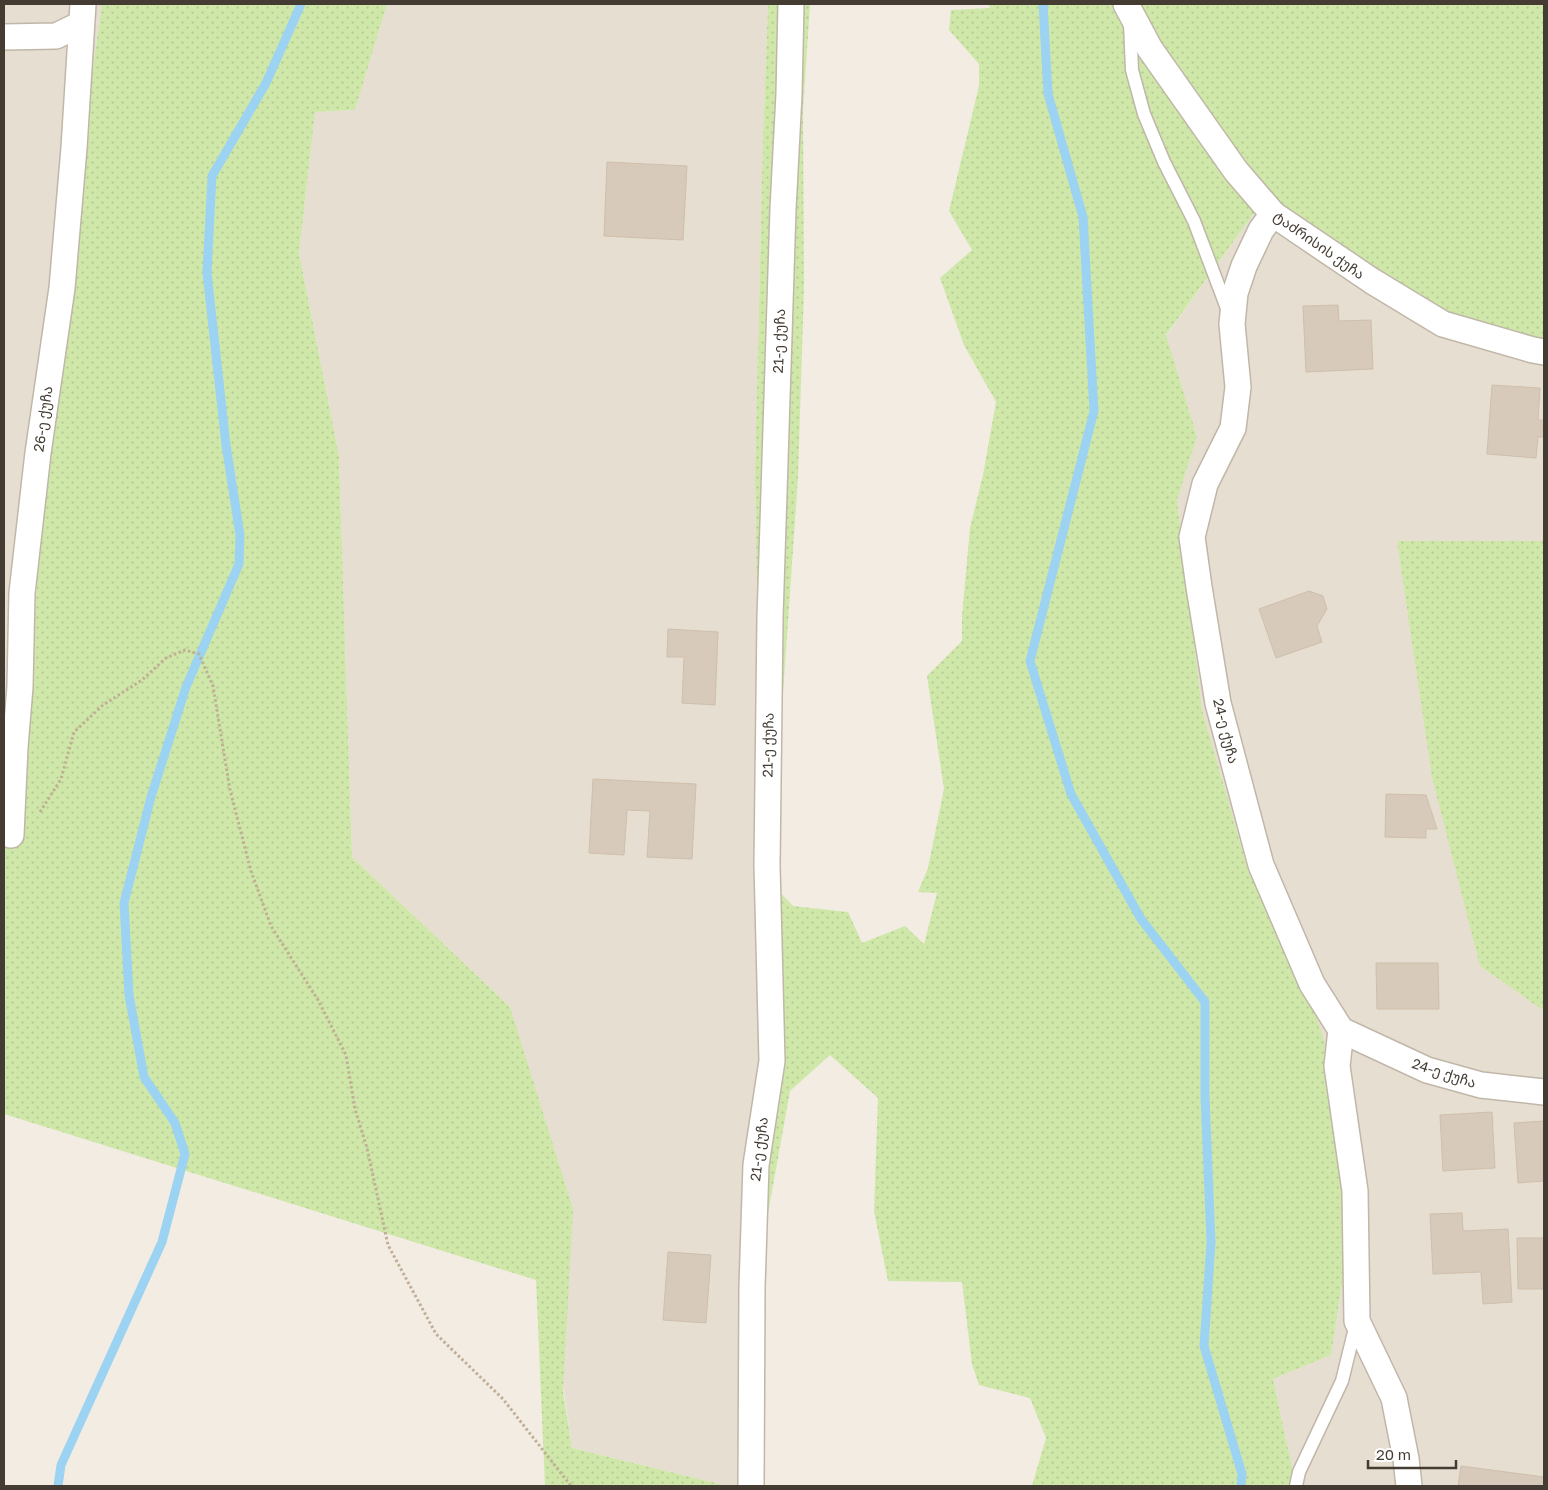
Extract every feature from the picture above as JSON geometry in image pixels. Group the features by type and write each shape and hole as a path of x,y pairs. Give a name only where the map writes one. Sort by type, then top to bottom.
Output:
{"street":[{"name":"21-ე ქუჩა","path":"751,1486 752,1287 756,1165 772,1061 767,865 770,618 791,4"},
{"name":"ტაძრისის ქუჩა","path":"1128,7 1150,49 1236,171 1273,214 1372,281 1443,324 1544,352"},
{"path":"4,37 56,36 82,14"},
{"name":"26-ე ქუჩა","path":"11,835 20,688 22,593 38,452 62,288 74,148 82,14"},
{"name":"24-ე ქუჩა","path":"1273,214 1261,230 1234,293 1232,324 1238,387 1233,428 1205,484 1192,537 1218,703 1261,865 1312,984 1341,1030 1427,1070 1481,1086 1544,1092"},
{"path":"1341,1030 1337,1066 1355,1191 1357,1321 1394,1398 1406,1459 1409,1486"}],"lane":[{"path":"1128,7 1132,70 1144,114 1164,162 1194,221 1232,324"},
{"path":"1296,1486 1299,1472 1342,1381 1357,1321"}],"path":[{"path":"11,835 34,822 61,779 74,732 102,705 142,680 166,658 185,650 200,654 214,686 230,790 251,871 264,908 271,926 318,1000 346,1055 354,1109 367,1148 388,1245 436,1334 503,1399 571,1486"}],"shaded area":[{"path":"4,4 102,4 50,368 22,831 4,837"},
{"path":"387,4 768,4 755,471 763,1052 739,1486 728,1486 572,1448 510,1007 352,857 339,456 299,253 315,112 355,110"},
{"path":"1257,209 1437,334 1544,367 1544,541 1397,541 1480,966 1544,1011 1544,1486 1296,1486 1273,1379 1331,1355 1354,1206 1314,1009 1249,873 1202,710 1177,500 1197,437 1166,336"}],"green space":[{"path":"102,4 387,4 355,110 315,112 299,253 339,456 352,857 510,1007 573,1209 563,1391 572,1448 728,1486 545,1486 536,1280 4,1114 4,837 22,831 50,368"},
{"path":"768,4 810,4 803,111 804,287 798,477 780,737 779,891 793,906 848,912 862,943 905,926 924,944 937,893 918,892 928,868 944,789 927,676 962,641 962,616 970,528 983,475 996,402 964,345 940,278 972,250 949,211 979,86 979,64 949,30 951,10 990,8 989,4 1544,4 1544,367 1437,334 1257,209 1166,335 1197,437 1177,500 1202,710 1249,873 1314,1009 1339,1090 1354,1206 1331,1355 1273,1379 1296,1486 1032,1486 1046,1438 1030,1398 979,1385 972,1364 962,1282 888,1281 874,1211 878,1098 830,1055 790,1091 758,1269 763,1052 755,471"},
{"path":"1397,541 1544,541 1544,1011 1480,966 1432,777"}],"building":[{"path":"607,162 687,166 683,240 604,236"},
{"path":"1338,305 1339,321 1371,320 1373,369 1306,372 1303,306"},
{"path":"1492,385 1540,388 1538,420 1544,420 1544,437 1538,437 1536,458 1487,454"},
{"path":"1309,591 1323,596 1327,609 1317,626 1322,642 1276,658 1259,609"},
{"path":"668,629 718,632 715,705 682,703 684,657 667,657"},
{"path":"593,779 696,784 692,859 647,857 650,811 627,810 624,855 589,853"},
{"path":"1386,794 1426,795 1437,829 1426,829 1426,838 1385,837"},
{"path":"1376,963 1438,963 1439,1009 1377,1009"},
{"path":"1492,1112 1495,1168 1443,1171 1440,1115"},
{"path":"1544,1121 1544,1181 1518,1183 1514,1123"},
{"path":"1462,1213 1463,1231 1508,1229 1512,1302 1483,1304 1481,1272 1433,1274 1430,1214"},
{"path":"1517,1238 1544,1238 1544,1289 1518,1289"},
{"path":"668,1252 711,1255 706,1323 663,1320"},
{"path":"1461,1466 1544,1477 1544,1486 1458,1486"}],"waterway":[{"path":"58,1486 61,1465 162,1242 185,1154 175,1123 144,1077 129,995 124,903 151,797 186,687 239,564 240,535 226,445 207,273 212,176 266,83 301,4"},
{"path":"1043,4 1048,94 1083,217 1094,411 1030,661 1071,794 1141,919 1205,1002 1205,1096 1211,1242 1204,1346 1242,1474 1241,1486"}]}
